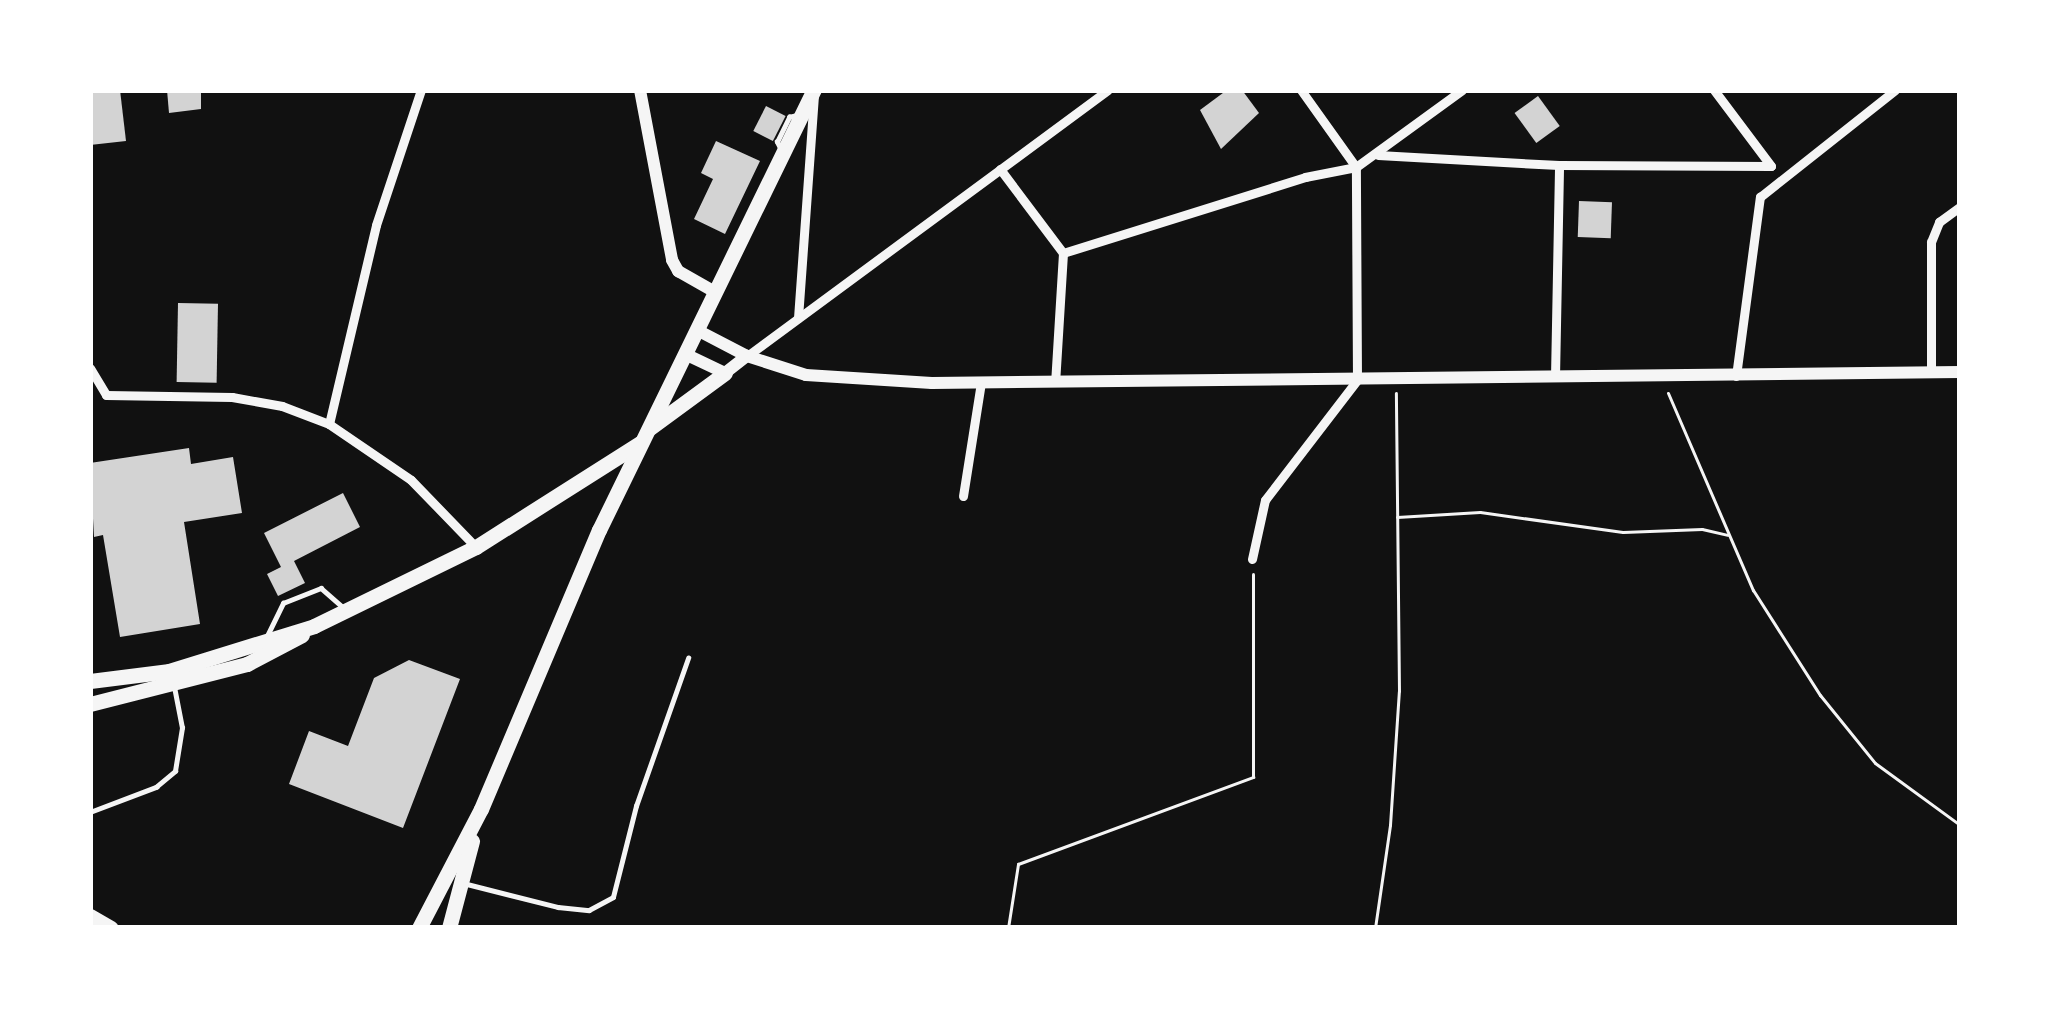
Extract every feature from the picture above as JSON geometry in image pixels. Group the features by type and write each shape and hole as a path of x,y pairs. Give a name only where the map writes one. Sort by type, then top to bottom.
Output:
{"main road":[{"path":"419,928 481,808 645,436 815,90"},
{"path":"90,704 314,626 476,547 645,436 724,373"},
{"path":"90,681 171,678 270,656 314,626"},
{"path":"448,928 481,808"},
{"path":"90,916 111,928"}],"street":[{"path":"329,424 376,225 421,90"},
{"path":"640,90 672,260 678,272 715,292"},
{"path":"798,318 815,90"},
{"path":"685,354 724,373 1108,90"},
{"path":"1252,560 1265,500 1357,380 1356,167 1301,90"},
{"path":"1064,253 1305,177 1356,167 1462,90"},
{"path":"1714,90 1782,179"},
{"path":"1736,376 1755,207 1782,179 1895,90"},
{"path":"1378,154 1559,165 1771,166"},
{"path":"1556,377 1559,165"},
{"path":"1000,169 1064,253 1055,382"},
{"path":"1931,373 1931,242 1939,222 1960,207"},
{"path":"697,330 747,356 806,375 981,382 1960,372"},
{"path":"90,368 106,395 232,397 282,406 329,424 411,480 476,547"},
{"path":"963,496 981,382"}],"lane":[{"path":"265,640 283,603 321,588 348,611"},
{"path":"461,882 558,907 589,910 613,897 636,806 688,658"},
{"path":"90,812 156,787 176,770 182,728 171,678"}],"path":[{"path":"1660,376 1753,590 1820,695 1875,763 1960,825"},
{"path":"1376,928 1390,825 1399,691 1396,379"},
{"path":"1396,518 1480,512 1623,532 1702,529 1728,536"},
{"path":"1007,928 1018,864 1160,810 1234,788 1253,777 1252,560"}],"building":[{"path":"90,90 120,90 126,141 90,145"},
{"path":"167,90 201,90 201,109 169,113"},
{"path":"1227,90 1242,90 1259,113 1221,149 1200,110"},
{"path":"1538,96 1560,126 1536,143 1515,113"},
{"path":"766,106 786,116 773,141 753,131"},
{"path":"716,141 760,161 725,234 694,219 713,179 701,173"},
{"path":"1579,201 1612,202 1611,238 1578,237"},
{"path":"178,303 218,304 217,383 177,382"},
{"path":"189,448 191,464 233,457 242,513 184,522 200,624 120,637 103,535 94,537 90,463"},
{"path":"343,493 360,527 294,561 305,583 278,596 267,574 281,567 264,533"},
{"path":"409,660 460,679 403,828 289,784 309,731 348,746 374,678"}]}
